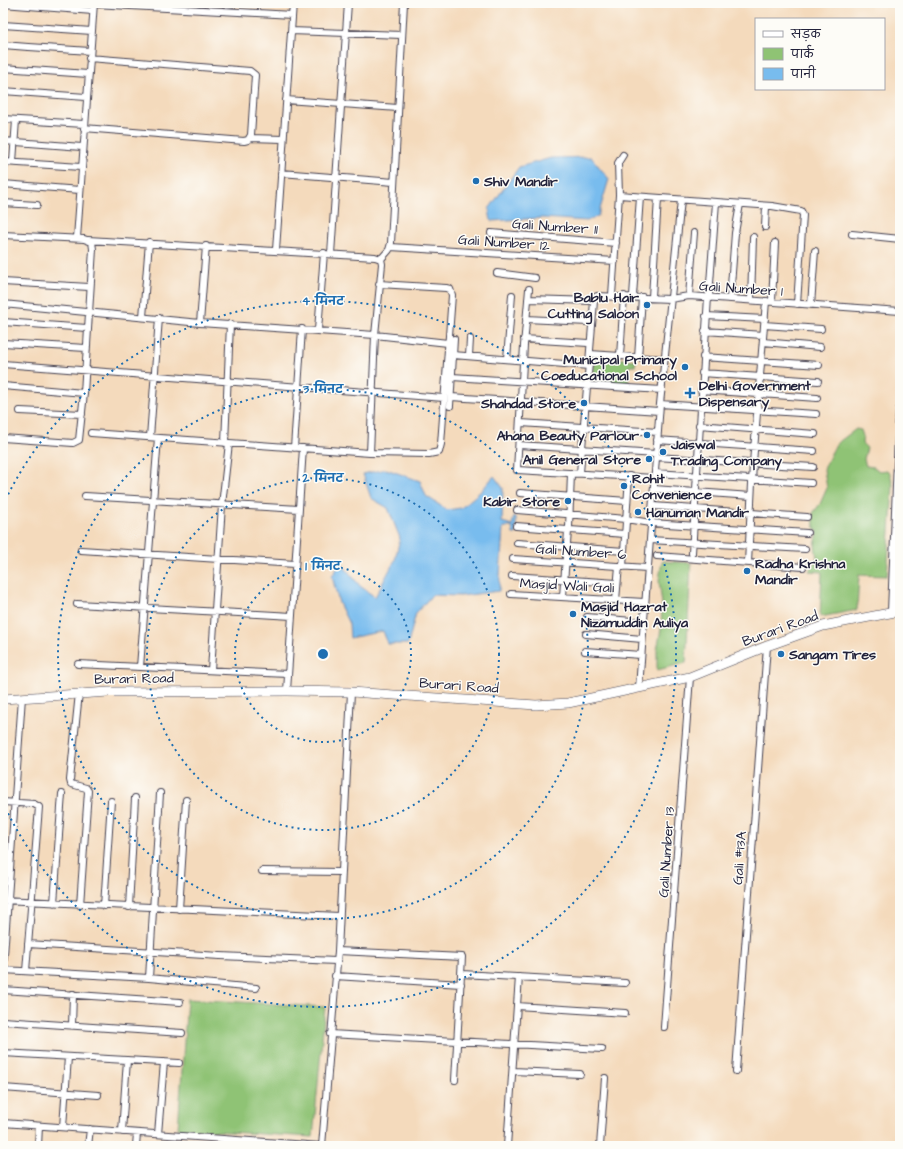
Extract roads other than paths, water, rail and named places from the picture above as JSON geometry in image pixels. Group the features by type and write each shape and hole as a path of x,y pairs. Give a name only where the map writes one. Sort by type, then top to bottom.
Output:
{"main road":[{"name":"Burari Road","path":"3,699 80,693 287,691 351,692 550,705 581,701 690,677 767,646 823,626 878,616 896,611"}],"street":[{"path":"77,238 82,146 94,3 187,6 292,15"},
{"path":"276,250 293,3"},
{"path":"318,330 335,178 348,3"},
{"path":"370,453 375,335 381,259 391,247 404,3"},
{"path":"3,4 93,11"},
{"path":"3,25 92,31"},
{"path":"291,31 402,35"},
{"path":"3,45 90,50"},
{"path":"89,58 250,71 255,75 250,138"},
{"path":"3,68 88,74"},
{"path":"3,91 86,97"},
{"path":"286,100 398,108"},
{"path":"3,119 244,141 250,138 283,139"},
{"path":"13,162 16,120"},
{"path":"3,141 82,146"},
{"name":"Gali Number 11","path":"612,295 619,195 618,163 623,155"},
{"path":"3,162 81,167"},
{"path":"281,174 394,182"},
{"path":"3,184 80,190"},
{"path":"619,195 798,209 803,215 797,304"},
{"path":"633,296 640,197"},
{"path":"652,298 658,198"},
{"path":"639,688 644,602 659,411 680,200"},
{"path":"692,553 703,357 716,202"},
{"path":"3,203 37,206"},
{"path":"730,299 734,233 740,204"},
{"path":"765,227 766,206"},
{"name":"Gali Number 11","path":"491,233 616,243"},
{"path":"689,296 694,233"},
{"path":"852,234 900,239"},
{"path":"3,235 276,250 381,259"},
{"path":"751,300 753,237"},
{"path":"3,438 76,442 80,436 93,246 88,240"},
{"path":"143,317 149,242"},
{"path":"748,563 760,361 769,301 774,243"},
{"path":"200,322 206,246"},
{"name":"Gali Number 12","path":"391,247 615,261"},
{"path":"811,305 815,251"},
{"path":"497,273 535,278"},
{"path":"3,282 90,287"},
{"path":"379,284 450,289 452,295 448,343 447,398 450,406"},
{"path":"529,289 524,339 521,424 517,470 629,476 697,475 809,483"},
{"path":"507,359 512,295"},
{"name":"Gali Number 1","path":"594,301 594,298 597,296 612,295 670,299 689,296 900,311"},
{"path":"620,356 624,296"},
{"path":"638,358 642,297"},
{"path":"528,299 594,301 580,473"},
{"path":"3,304 200,322 318,330 448,343"},
{"path":"706,316 822,329"},
{"path":"150,437 159,318"},
{"path":"526,319 588,322"},
{"path":"3,322 87,328"},
{"path":"211,670 227,443 230,324"},
{"path":"294,448 300,386 302,329"},
{"path":"705,331 763,335"},
{"path":"91,433 370,453 429,454 439,452 447,398 452,377 454,339"},
{"path":"469,356 470,339"},
{"path":"524,339 588,343"},
{"path":"763,342 820,347"},
{"path":"3,343 86,348"},
{"path":"590,354 664,359"},
{"path":"453,356 589,366"},
{"path":"703,357 819,365"},
{"path":"3,364 373,391 447,398 659,411"},
{"path":"702,373 818,381"},
{"path":"452,377 662,390"},
{"path":"3,386 84,392"},
{"path":"701,390 817,398"},
{"path":"660,404 816,414"},
{"path":"896,611 900,410"},
{"path":"20,411 82,414"},
{"path":"521,424 658,432"},
{"path":"699,425 815,434"},
{"path":"140,667 158,438"},
{"path":"657,440 814,451"},
{"path":"519,445 813,467"},
{"path":"287,691 303,448"},
{"path":"563,596 570,514 571,473"},
{"path":"616,600 617,583 624,551 629,476"},
{"path":"654,489 751,496"},
{"path":"520,493 627,501"},
{"path":"85,496 299,509"},
{"path":"652,506 807,517"},
{"path":"517,510 626,519 651,523 807,533"},
{"path":"516,526 625,534"},
{"path":"650,540 805,549"},
{"path":"517,543 624,551"},
{"path":"81,550 295,564"},
{"path":"657,556 803,567"},
{"name":"Gali Number 6","path":"514,559 647,568"},
{"path":"512,576 617,583"},
{"name":"Masjid Wali Gali","path":"511,594 644,602"},
{"path":"77,604 292,616"},
{"path":"587,617 643,622"},
{"path":"586,634 642,639"},
{"name":"Gali #13A","path":"736,1072 767,646"},
{"path":"585,651 641,655"},
{"path":"78,664 288,674"},
{"name":"Gali Number 13","path":"664,1027 690,677"},
{"path":"3,1124 321,1146 338,951 351,692"},
{"path":"80,693 70,780 71,784 86,788 88,792 80,905"},
{"path":"22,697 5,900 3,970 149,978 256,988"},
{"path":"149,978 160,793"},
{"path":"54,903 62,794"},
{"path":"129,907 135,798"},
{"path":"179,909 186,800"},
{"path":"104,906 111,801"},
{"path":"3,802 34,804 39,807 26,971"},
{"path":"262,871 341,872"},
{"path":"5,900 80,905 339,916"},
{"path":"28,944 336,962"},
{"path":"338,951 460,956 462,958 455,1080"},
{"path":"462,974 626,983"},
{"path":"335,976 461,984"},
{"path":"507,1146 519,977"},
{"path":"3,990 180,1002"},
{"path":"72,1026 73,994"},
{"path":"517,1006 624,1013"},
{"path":"3,1021 182,1033"},
{"path":"330,1034 602,1049"},
{"path":"3,1053 179,1062"},
{"path":"63,1127 68,1057"},
{"path":"122,1132 127,1060"},
{"path":"158,1134 164,1062"},
{"path":"513,1071 580,1074"},
{"path":"600,1146 605,1078"},
{"path":"3,1088 98,1095"},
{"path":"38,1146 39,1126"},
{"path":"88,1146 90,1129"},
{"path":"136,1146 137,1133"}],"water":[{"path":"591,157 609,179 598,216 587,221 543,218 491,221 489,209 519,167 551,158"},
{"path":"386,469 420,481 426,496 447,510 461,508 481,491 494,476 503,488 502,522 512,525 514,517 516,517 516,534 513,534 512,527 503,527 499,591 461,596 432,595 416,613 408,644 388,644 383,631 350,638 349,624 339,603 332,576 341,563 360,586 375,597 395,560 400,538 388,508 371,498 363,474"}],"place":[{"name":"Shiv Mandir","path":"476,181"},
{"name":"Bablu Hair Cutting Saloon","path":"647,305"},
{"name":"Municipal Primary Coeducational School","path":"685,367"},
{"name":"Delhi Government Dispensary","path":"690,393"},
{"name":"Shahdad Store","path":"584,403"},
{"name":"Ahana Beauty Parlour","path":"647,435"},
{"name":"Jaiswal Trading Company","path":"663,452"},
{"name":"Anil General Store","path":"649,459"},
{"name":"Rohit Convenience","path":"624,486"},
{"name":"Kabir Store","path":"568,501"},
{"name":"Hanuman Mandir","path":"638,512"},
{"name":"Radha Krishna Mandir","path":"747,571"},
{"name":"Masjid Hazrat Nizamuddin Auliya","path":"573,614"},
{"name":"Sangam Tires","path":"781,654"}]}
